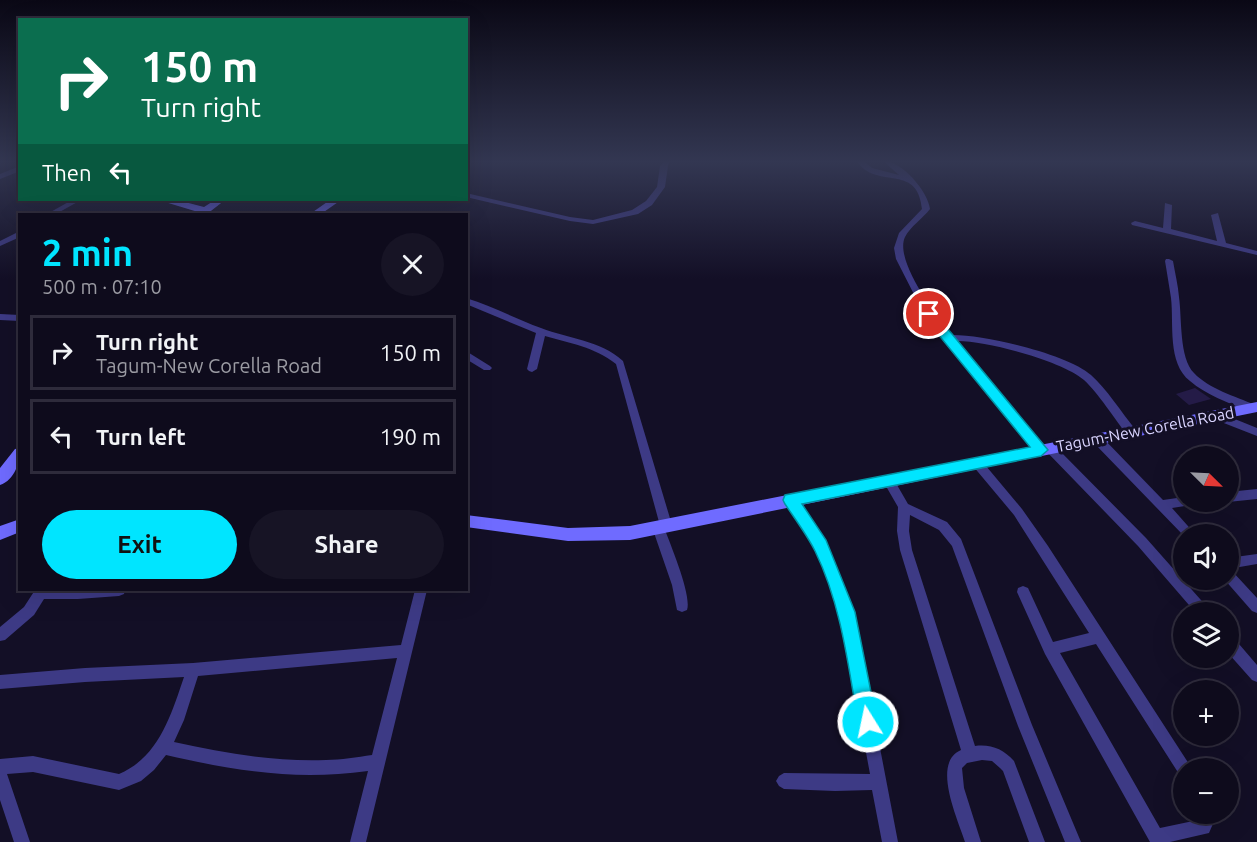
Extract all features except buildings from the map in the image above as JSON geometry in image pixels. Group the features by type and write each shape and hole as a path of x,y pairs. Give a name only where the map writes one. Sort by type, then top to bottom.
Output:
{"main road":[{"path":"171,201 203,213 219,201"},
{"path":"316,213 334,201"},
{"name":"Tagum-New Corella Road","path":"468,521 534,531 585,535 615,534 1254,407"},
{"path":"0,479 18,456"},
{"path":"0,533 18,526"}],"street":[{"path":"489,200 593,222 635,212 651,200"},
{"path":"925,200 926,209 902,235 898,248 900,259 929,314 947,338 1046,449 1142,542 1194,602"},
{"path":"53,213 75,201"},
{"path":"1167,231 1168,205"},
{"path":"1215,215 1222,245"},
{"path":"1135,223 1257,253"},
{"path":"0,244 18,235"},
{"path":"1168,261 1175,298 1179,350 1184,369 1192,378 1207,388 1254,407"},
{"path":"468,303 587,346 620,363 682,606"},
{"path":"0,317 18,318"},
{"path":"532,369 541,331"},
{"path":"947,338 971,337 999,344 1078,371 1100,391 1131,432"},
{"path":"468,355 487,368"},
{"path":"1215,415 1257,432"},
{"path":"1097,439 1180,524"},
{"path":"977,463 1018,512 1177,758"},
{"path":"889,481 904,507 903,531 906,550 970,754"},
{"path":"1239,496 1257,494"},
{"path":"791,500 821,545 847,612 890,842"},
{"path":"1161,505 1173,504"},
{"path":"904,507 943,526 957,543 1025,726 1073,842"},
{"path":"1239,562 1257,560"},
{"path":"1239,587 1257,607"},
{"path":"0,635 21,619 42,591 78,594 109,591"},
{"path":"358,842 421,591"},
{"path":"1023,592 1050,649 1156,837 1203,827 1204,824"},
{"path":"1050,649 1097,637"},
{"path":"0,682 193,670 405,651"},
{"path":"1239,655 1257,675"},
{"path":"0,767 33,764 119,782 134,776 162,747 174,727 193,670"},
{"path":"162,747 226,760 287,767 329,768 377,762"},
{"path":"973,842 953,772 954,764 957,760 970,754 987,752 1003,758 1010,766 1037,842"},
{"path":"0,776 22,842"},
{"path":"784,781 879,782"}],"route":[{"path":"868,722 847,612 821,545 791,500 1041,450 929,314"}]}
